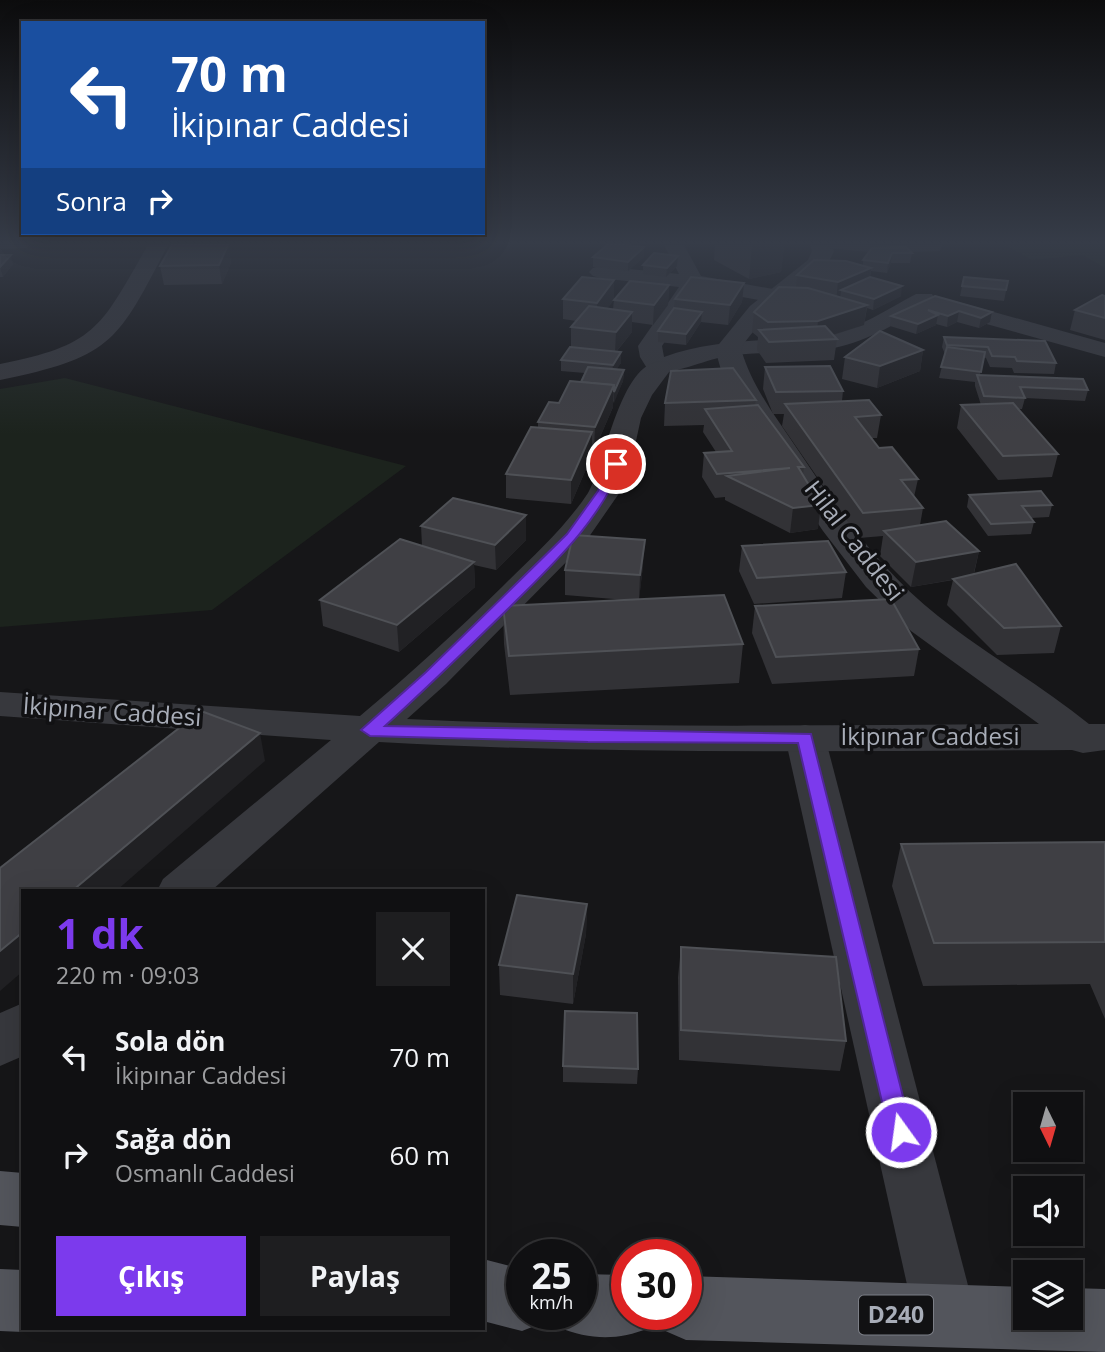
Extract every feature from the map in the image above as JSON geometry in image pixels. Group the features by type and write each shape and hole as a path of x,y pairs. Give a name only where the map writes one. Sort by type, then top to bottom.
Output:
{"main road":[{"path":"0,1198 21,1199"},
{"path":"485,1291 506,1297"},
{"path":"0,1300 21,1301"},
{"path":"485,1304 506,1303"},
{"name":"D240","path":"702,1308 1105,1321"}],"street":[{"path":"0,372 48,362 89,345 122,308"},
{"path":"659,368 652,357 650,346 662,308"},
{"path":"728,349 736,336 764,308"},
{"path":"829,308 882,321"},
{"path":"182,889 432,676 572,537 604,492 616,464 627,418 639,393 659,368 687,357 728,349 818,344 847,337 907,308"},
{"path":"956,308 1105,350"},
{"name":"Hilal Caddesi","path":"728,349 736,377 839,530 876,577 906,607 944,638 1096,744"},
{"path":"0,363 48,362"},
{"name":"İkipınar Caddesi","path":"0,704 370,730 575,737 805,737 1096,744"},
{"path":"805,737 945,1316"},
{"path":"0,1044 21,1026"}],"shaded area":[{"path":"65,378 406,466 212,610 0,627 0,389"}],"building":[{"path":"587,308 632,312 616,332 571,327"},
{"path":"674,308 702,312 686,334 658,331"},
{"path":"758,308 858,308 818,321 768,322 754,312"},
{"path":"908,308 978,308 992,312 981,318 959,311 948,316 928,310 938,315 918,324 891,316"},
{"path":"1105,308 1105,318 1075,310"},
{"path":"825,326 837,339 769,342 759,330"},
{"path":"880,331 923,350 880,366 845,357"},
{"path":"944,337 1045,341 1056,363 1017,361 1015,357 992,356 988,347 947,345"},
{"path":"570,347 621,352 613,365 561,360"},
{"path":"947,347 985,352 981,372 941,367"},
{"path":"830,366 843,391 776,392 765,367"},
{"path":"588,367 624,370 614,392 614,385 581,382"},
{"path":"733,368 756,400 665,403 671,371"},
{"path":"977,375 1083,379 1088,390 1020,387 1025,398 984,396"},
{"path":"570,381 614,385 595,427 538,422 549,402 559,403"},
{"path":"869,400 881,415 855,417 879,448 892,447 918,479 901,480 923,508 863,513 785,404"},
{"path":"1013,403 1058,454 1003,456 961,405"},
{"path":"758,405 804,467 798,467 821,505 793,508 727,476 790,468 717,474 704,453 732,451 705,409"},
{"path":"531,427 592,432 571,480 506,474"},
{"path":"1041,491 1052,505 1022,506 1034,522 991,524 969,495"},
{"path":"453,498 526,515 495,545 421,526"},
{"path":"946,521 979,551 916,562 884,531"},
{"path":"573,535 645,540 640,575 565,570"},
{"path":"400,539 474,562 397,625 320,600"},
{"path":"828,541 846,572 757,578 742,546"},
{"path":"1016,564 1061,626 1004,628 953,579"},
{"path":"724,595 743,644 509,656 503,606"},
{"path":"891,599 919,649 776,657 755,606"},
{"path":"201,711 260,733 74,889 21,889 21,934 0,951 0,868"},
{"path":"1105,842 1105,942 934,943 901,844"},
{"path":"517,895 587,904 573,974 499,965"},
{"path":"681,947 836,957 846,1041 681,1030"},
{"path":"565,1011 637,1013 638,1069 563,1066"}],"route":[{"path":"616,464 604,492 572,537 432,676 370,730 588,737 805,737 901,1132"}]}
